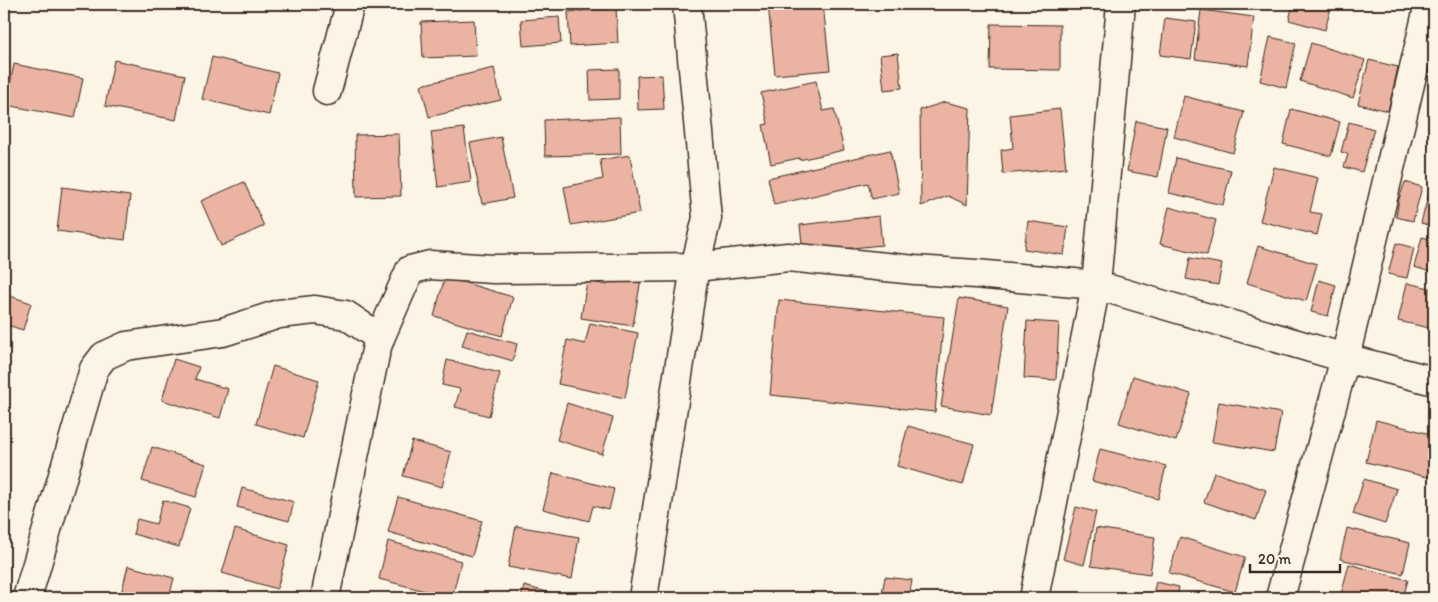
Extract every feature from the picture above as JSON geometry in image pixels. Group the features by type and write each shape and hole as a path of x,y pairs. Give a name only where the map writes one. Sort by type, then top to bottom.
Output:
{"street":[{"path":"327,91 350,4"},
{"path":"643,598 695,267 707,218 687,4"},
{"path":"1034,598 1096,284 1122,4"},
{"path":"1280,598 1345,358 1429,4"},
{"path":"325,598 376,350 410,270 430,265 493,269 695,267 788,257 915,270 1096,284 1345,358 1434,380"},
{"path":"27,598 94,369 104,356 126,346 223,332 279,314 315,310 346,315 380,338"}],"building":[{"path":"768,4 823,4 830,70 775,75"},
{"path":"1293,4 1332,4 1325,30 1289,20"},
{"path":"616,8 618,43 570,46 568,12"},
{"path":"1201,10 1254,17 1248,66 1195,59"},
{"path":"559,17 561,43 523,46 521,20"},
{"path":"1165,18 1196,22 1191,59 1160,55"},
{"path":"474,20 476,56 423,58 421,22"},
{"path":"991,24 1060,25 1060,70 990,69"},
{"path":"1270,37 1296,43 1286,88 1260,81"},
{"path":"1311,43 1365,60 1353,98 1300,81"},
{"path":"898,53 902,88 884,90 880,55"},
{"path":"212,57 278,73 269,115 202,99"},
{"path":"114,60 185,75 176,120 105,106"},
{"path":"1369,60 1398,67 1388,111 1358,104"},
{"path":"14,64 83,78 75,118 6,105"},
{"path":"494,68 501,100 429,117 421,85"},
{"path":"619,69 619,99 590,100 589,70"},
{"path":"662,75 664,109 638,110 637,76"},
{"path":"816,81 823,111 834,109 844,150 771,164 763,125 768,124 761,93"},
{"path":"1184,96 1244,112 1233,153 1174,137"},
{"path":"945,102 970,108 967,205 948,196 921,206 920,110"},
{"path":"1060,109 1066,168 1003,174 1001,150 1013,148 1010,115"},
{"path":"1291,109 1340,122 1331,156 1283,144"},
{"path":"620,117 621,154 545,156 544,120"},
{"path":"1136,121 1167,127 1158,177 1127,171"},
{"path":"1349,122 1374,129 1362,172 1344,167 1348,154 1341,152"},
{"path":"464,128 471,182 438,187 431,132"},
{"path":"399,134 401,196 356,197 355,135"},
{"path":"501,137 513,198 482,204 470,143"},
{"path":"890,150 899,193 872,199 868,183 774,205 768,178"},
{"path":"630,155 640,213 571,225 564,187 603,179 600,160"},
{"path":"1176,158 1231,170 1223,205 1169,193"},
{"path":"1274,167 1318,178 1310,212 1322,214 1317,235 1260,221"},
{"path":"1432,181 1434,181 1434,227 1421,223"},
{"path":"244,182 264,226 221,246 201,201"},
{"path":"1405,182 1422,187 1413,221 1396,217 1399,199"},
{"path":"62,187 130,196 125,240 57,231"},
{"path":"1169,207 1216,220 1207,255 1160,244"},
{"path":"879,216 882,245 803,253 800,225"},
{"path":"1028,221 1068,227 1064,255 1024,249"},
{"path":"1422,237 1434,240 1434,273 1414,267"},
{"path":"1396,243 1414,248 1407,278 1388,274"},
{"path":"1258,246 1317,264 1306,301 1247,283"},
{"path":"1190,258 1222,264 1218,285 1186,279"},
{"path":"609,274 641,279 633,326 581,318 587,281 607,285"},
{"path":"445,277 513,297 502,336 434,316"},
{"path":"1319,280 1336,285 1328,316 1311,312"},
{"path":"1407,283 1434,289 1434,329 1398,321"},
{"path":"4,294 31,303 23,330 4,324"},
{"path":"959,298 1008,306 991,415 941,406"},
{"path":"779,300 944,317 935,412 770,395"},
{"path":"1027,321 1059,323 1056,380 1024,378"},
{"path":"590,323 638,333 625,398 558,384 567,340 585,344"},
{"path":"467,330 517,344 513,361 462,346"},
{"path":"174,359 199,367 195,379 228,389 220,418 162,400"},
{"path":"447,360 500,373 489,416 455,407 460,389 442,385"},
{"path":"273,366 319,380 303,438 256,424"},
{"path":"1133,376 1191,394 1176,441 1119,423"},
{"path":"1219,402 1281,413 1274,452 1212,442"},
{"path":"567,403 613,418 602,454 557,440"},
{"path":"1376,420 1434,435 1434,466 1431,478 1366,462"},
{"path":"908,426 974,444 963,485 897,466"},
{"path":"412,441 451,452 442,487 403,476"},
{"path":"152,447 206,464 196,497 142,481"},
{"path":"1100,449 1166,466 1158,499 1092,481"},
{"path":"1214,472 1266,490 1256,520 1204,502"},
{"path":"553,473 614,489 609,510 593,506 589,521 543,509"},
{"path":"1364,479 1397,489 1385,524 1353,514"},
{"path":"242,488 294,502 289,521 237,507"},
{"path":"398,497 482,521 472,556 388,532"},
{"path":"163,500 190,508 179,547 133,534 137,519 156,524"},
{"path":"1076,507 1096,512 1084,565 1063,559"},
{"path":"516,526 579,537 572,579 508,567"},
{"path":"1096,528 1155,537 1150,574 1091,566"},
{"path":"1347,528 1410,543 1403,574 1340,559"},
{"path":"235,529 289,545 277,589 222,573"},
{"path":"1180,537 1245,557 1235,592 1169,573"},
{"path":"388,541 461,561 452,598 379,579"},
{"path":"1349,564 1408,580 1403,598 1340,598"},
{"path":"128,566 174,578 169,598 120,598"},
{"path":"885,577 912,580 909,598 881,598"},
{"path":"1156,582 1179,587 1177,598 1152,598"},
{"path":"524,586 570,598 521,598"},
{"path":"217,592 248,598 216,598"}]}
